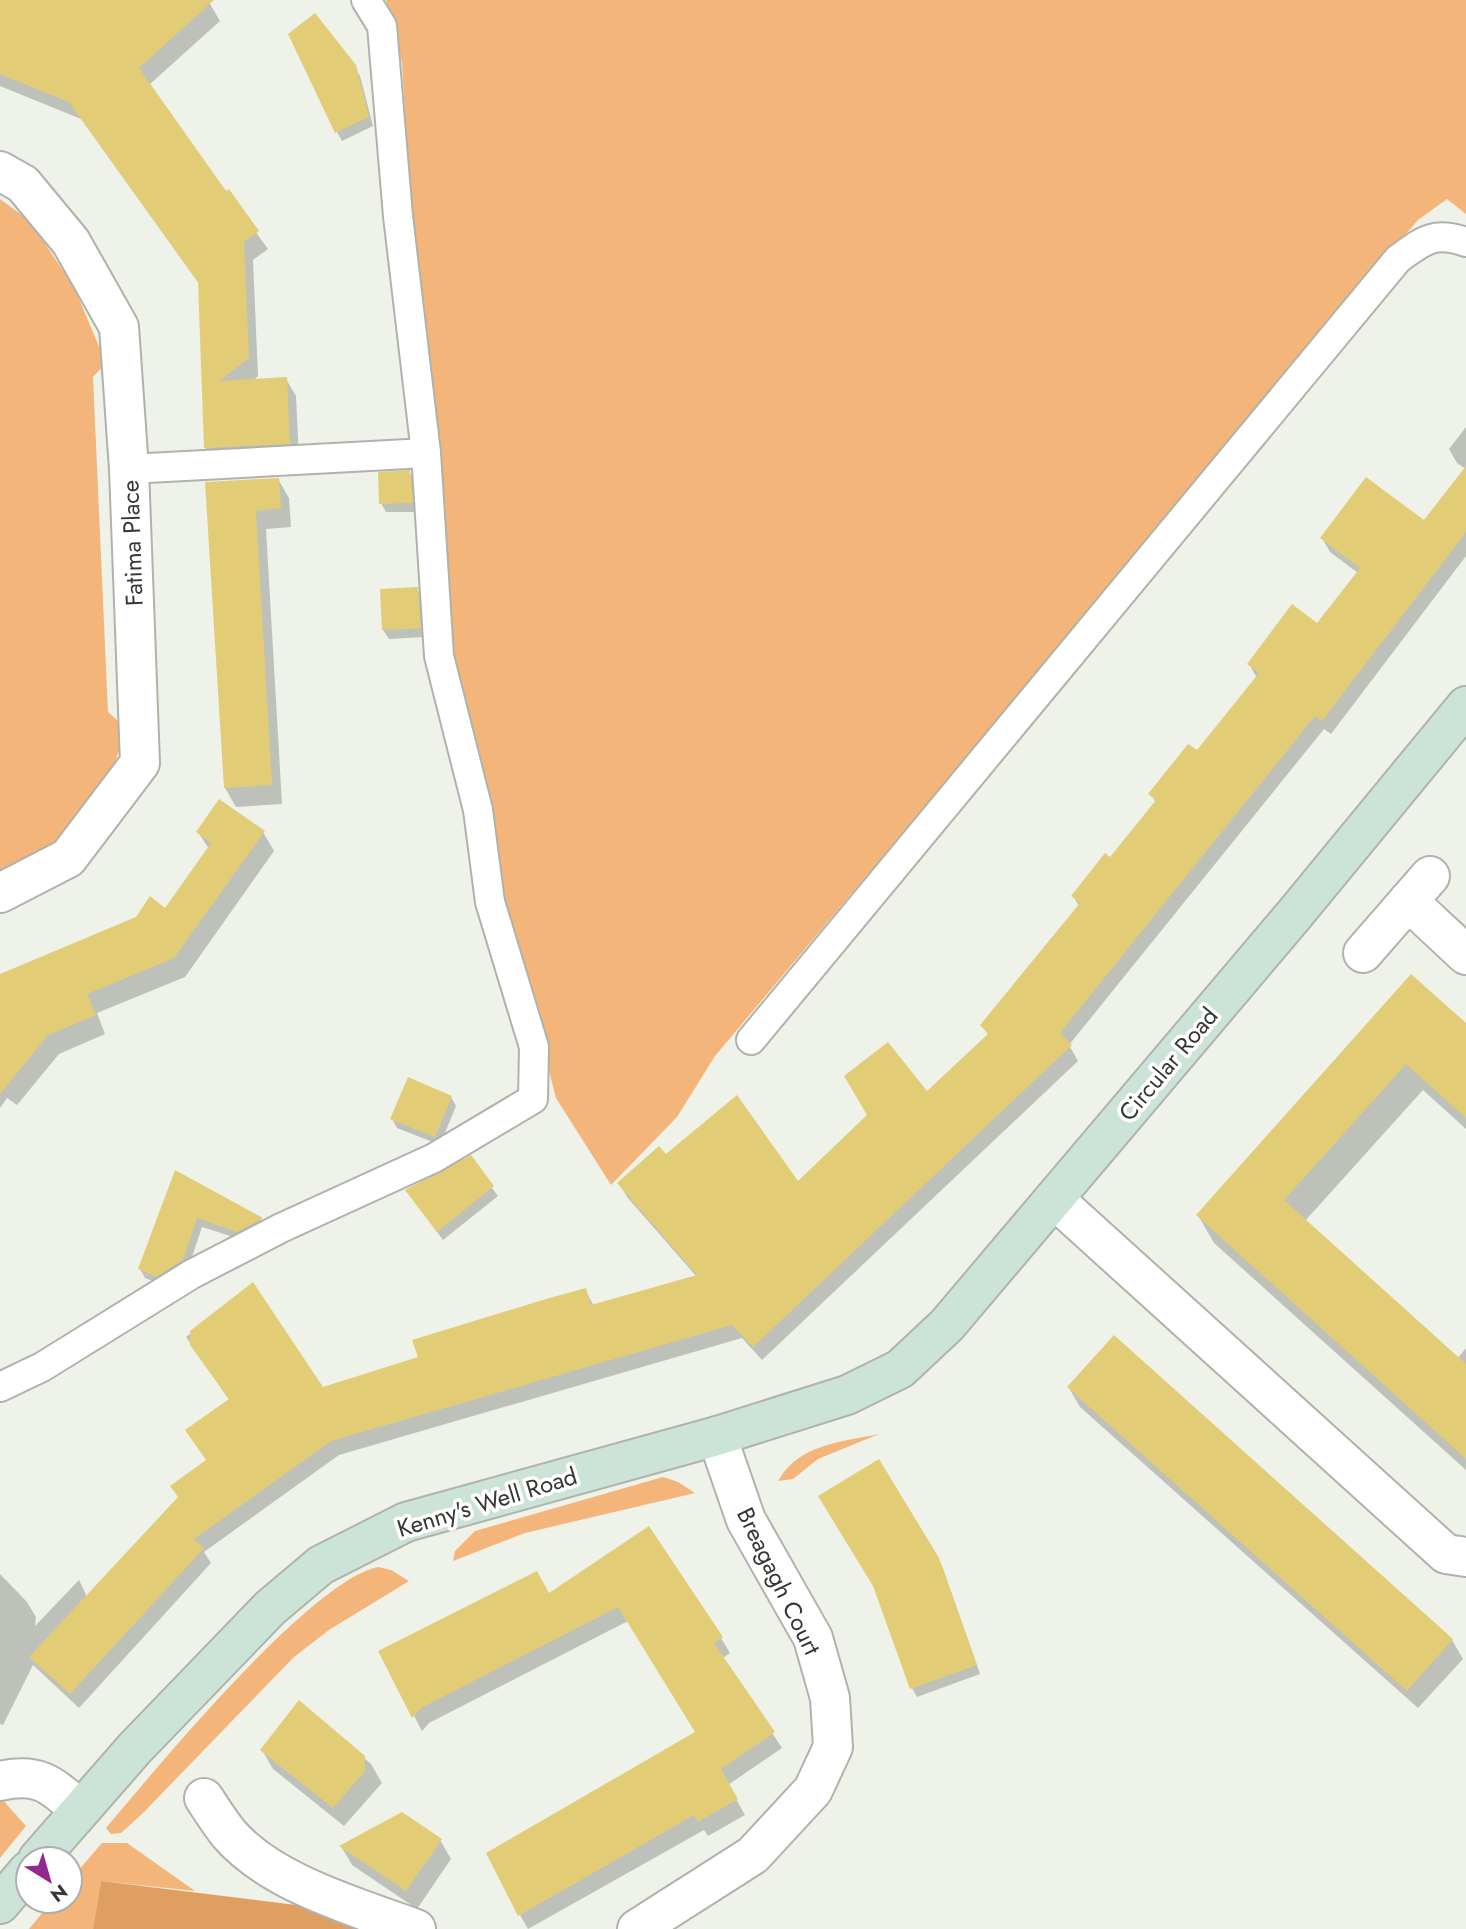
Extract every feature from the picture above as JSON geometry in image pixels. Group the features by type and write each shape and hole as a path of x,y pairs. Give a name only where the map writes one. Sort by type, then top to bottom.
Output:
{"main road":[{"name":"Circular Road","path":"848,1395 900,1369 947,1325 1464,714"},
{"name":"Kenny's Well Road","path":"50,1845 270,1608 321,1565 406,1522 717,1436 848,1395"},
{"path":"0,1904 14,1888"}],"street":[{"name":"Fatima Place","path":"0,171 23,184 71,242 119,327 129,469 140,763 68,858 0,893"},
{"path":"1363,953 1419,889 1466,955"},
{"path":"1054,1199 1456,1555"},
{"name":"Breagagh Court","path":"637,1929 753,1855 813,1790 833,1747 830,1698 813,1638 746,1520 717,1436"},
{"path":"0,1781 20,1776 50,1783 80,1810"},
{"path":"204,1798 230,1835 259,1860 321,1894 416,1929"}],"lane":[{"path":"0,1387 42,1367 192,1274 434,1158 533,1099 534,1047 490,902 478,810 439,656 426,453 398,216 382,26 366,0"},
{"path":"751,1040 1398,259 1426,239 1447,235 1466,242"},
{"path":"129,469 426,453"}],"shaded area":[{"path":"386,0 1466,0 1466,214 1447,199 1418,220 715,1056 677,1117 611,1185 556,1098 499,879 458,678 447,601 410,196 402,63"},
{"path":"0,199 30,221 74,287 106,363 93,377 108,712 126,728 112,773 53,848 0,877"},
{"path":"879,1434 818,1459 793,1479 778,1481 797,1459 809,1452"},
{"path":"663,1477 678,1482 695,1493 525,1533 453,1561 455,1551 475,1531"},
{"path":"378,1567 391,1570 409,1581 329,1630 294,1657 142,1814 121,1833 111,1834 106,1828 196,1723 275,1640 314,1605 349,1580"},
{"path":"0,1797 26,1826 0,1858"},
{"path":"102,1843 127,1843 195,1891 101,1881 93,1929 29,1929 40,1915 84,1915 84,1864"},
{"path":"101,1881 312,1907 375,1929 93,1929"}],"building":[{"path":"0,0 214,0 139,68 226,191 229,189 259,231 244,242 249,358 219,381 287,377 290,444 204,448 198,282 69,102 0,74"},
{"path":"315,13 356,65 369,117 335,133 288,34"},
{"path":"1466,466 1466,532 1322,721 1315,716 1060,1033 1072,1045 753,1347 732,1325 331,1441 194,1539 204,1548 70,1694 29,1657 178,1497 170,1486 206,1460 185,1430 229,1399 190,1345 190,1331 253,1282 323,1387 418,1357 412,1340 546,1299 586,1288 591,1305 697,1275 617,1183 659,1146 666,1154 737,1095 798,1181 867,1115 844,1076 888,1042 927,1091 988,1034 980,1025 1080,903 1071,896 1105,853 1110,857 1156,800 1148,794 1188,744 1197,750 1259,673 1247,664 1292,604 1317,623 1360,568 1320,538 1366,477 1424,520"},
{"path":"410,470 413,503 379,504 378,472"},
{"path":"279,478 281,508 256,511 272,785 224,788 205,482"},
{"path":"418,587 421,628 382,630 380,589"},
{"path":"219,799 265,831 174,958 87,994 96,1015 48,1035 0,1094 0,974 136,917 150,896 165,908 211,843 196,832"},
{"path":"1411,974 1466,1023 1466,1118 1406,1064 1284,1200 1466,1364 1466,1459 1196,1215"},
{"path":"408,1077 452,1096 435,1137 390,1119"},
{"path":"471,1155 494,1186 437,1232 405,1190"},
{"path":"175,1170 263,1218 237,1232 197,1218 183,1260 156,1277 138,1269"},
{"path":"1114,1335 1453,1639 1407,1691 1067,1387"},
{"path":"879,1459 939,1558 977,1665 910,1689 873,1586 818,1496"},
{"path":"649,1526 723,1637 714,1643 775,1732 721,1769 738,1799 698,1822 694,1815 518,1916 486,1853 695,1732 618,1607 421,1708 412,1718 378,1651 537,1571 549,1593"},
{"path":"299,1700 365,1756 365,1771 333,1808 260,1750"},
{"path":"402,1812 442,1839 406,1891 339,1846"}]}
